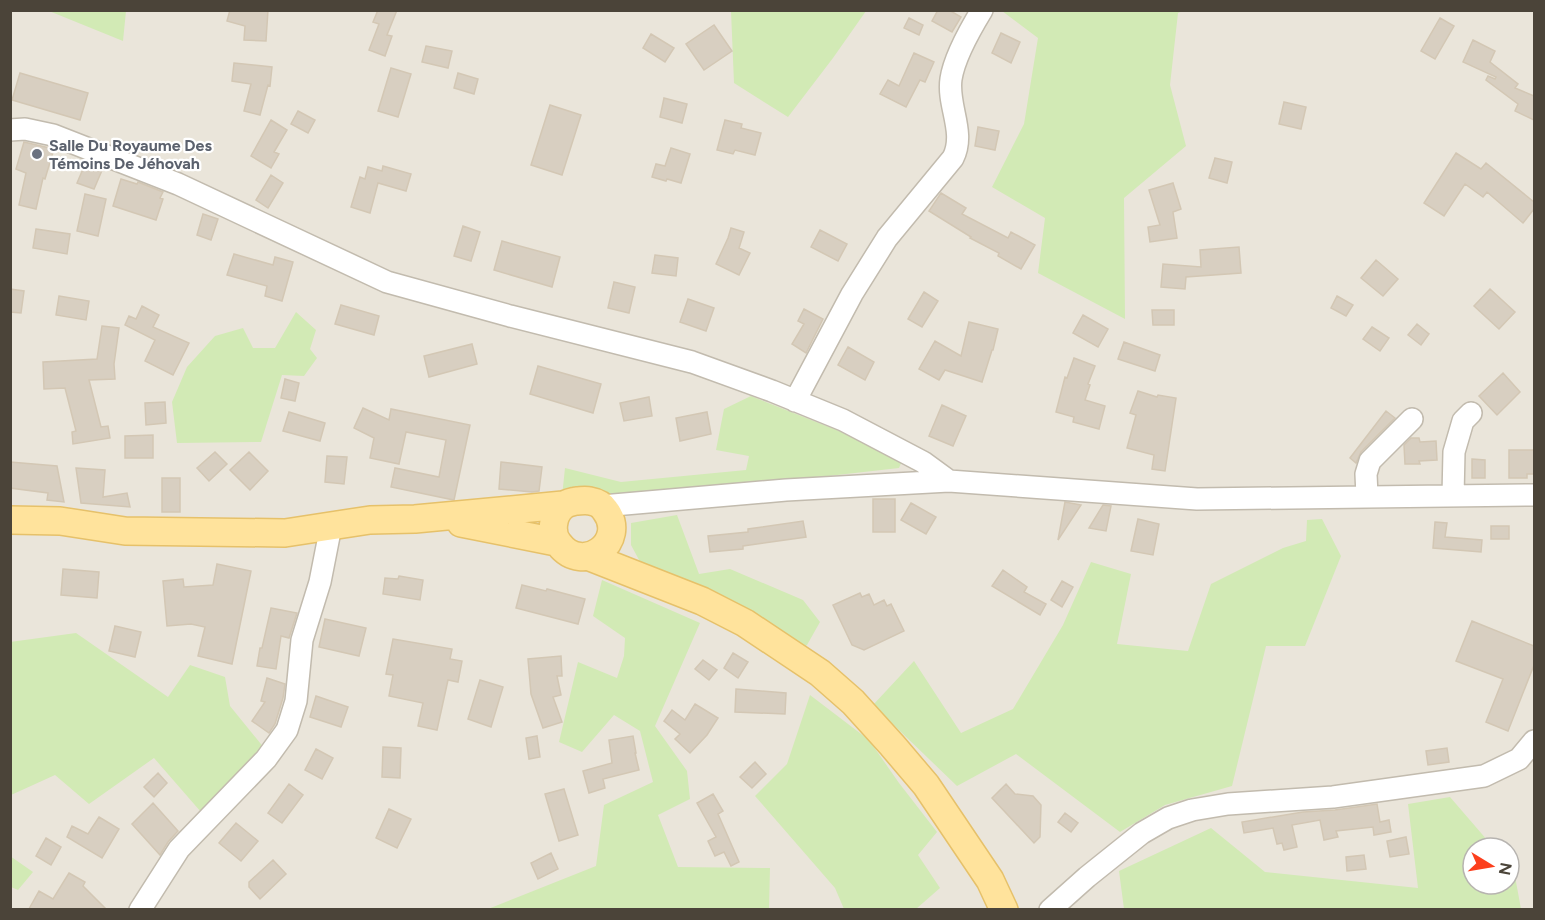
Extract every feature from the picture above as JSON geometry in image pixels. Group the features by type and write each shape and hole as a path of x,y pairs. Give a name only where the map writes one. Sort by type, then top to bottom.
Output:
{"main road":[{"path":"10,520 60,521 124,531 285,533 370,520 415,519 590,501 602,506 611,517 613,530 602,550 590,557"},
{"path":"563,505 555,516 553,529 556,542 565,552 577,557 590,557 702,601 745,623 820,673 853,702 926,785 990,880 1004,909"},
{"path":"430,517 556,542"}],"street":[{"path":"795,400 852,294 887,238 953,158 958,148 950,91 951,78 973,24 982,10"},
{"path":"10,130 25,129 53,135 178,184 387,282 692,362 795,400 843,420 880,439 923,462 949,481"},
{"path":"1453,496 1454,452 1463,421 1471,413"},
{"path":"1367,496 1366,474 1370,461 1412,419"},
{"path":"602,506 786,490 949,481 1197,499 1534,495"},
{"path":"140,909 178,849 266,759 287,730 296,701 302,640 320,582 331,526"},
{"path":"1050,909 1142,833 1168,818 1192,810 1228,804 1333,797 1484,776 1519,759 1534,741"}],"shaded area":[{"path":"10,11 1534,11 1534,909 11,909"}],"green space":[{"path":"731,10 866,11 788,117 734,83"},
{"path":"49,11 126,11 123,41"},
{"path":"1002,11 1183,11 1178,13 1170,85 1186,146 1124,198 1125,319 1038,273 1045,218 992,187 1024,124 1038,38"},
{"path":"296,312 316,330 310,349 317,358 304,376 282,375 261,442 177,443 172,402 187,367 215,336 243,328 253,348 275,348"},
{"path":"751,396 839,431 902,461 899,468 561,506 565,468 621,482 746,470 749,456 716,450 724,409"},
{"path":"677,515 699,574 730,569 803,600 820,622 807,645 800,651 645,571 631,545 631,523"},
{"path":"1322,519 1341,556 1305,646 1266,646 1232,786 1165,805 1120,832 1016,754 957,786 873,705 914,661 961,733 1013,709 1063,625 1091,562 1131,574 1117,644 1188,651 1211,584 1283,548 1306,541 1307,520"},
{"path":"602,580 700,623 655,726 687,771 690,799 658,815 678,867 770,868 769,909 488,909 596,866 604,805 653,782 640,731 614,715 582,752 559,742 578,662 617,678 624,656 625,638 593,616"},
{"path":"76,633 168,697 190,665 225,677 230,706 265,749 201,812 154,758 89,804 55,775 11,795 10,642"},
{"path":"810,695 869,740 937,832 918,855 940,888 916,909 844,909 835,888 755,796 787,764"},
{"path":"1450,797 1484,836 1461,836 1461,896 1519,896 1521,909 1124,909 1119,871 1211,828 1265,872 1418,888 1408,804"},
{"path":"10,856 33,872 18,890 11,887"}],"building":[{"path":"230,10 268,10 266,41 244,40 245,26 227,21"},
{"path":"378,10 397,10 387,35 392,36 385,56 369,50 379,24 373,22"},
{"path":"938,10 949,10 961,17 952,32 932,21"},
{"path":"909,18 923,25 919,35 904,28"},
{"path":"1440,18 1454,26 1435,59 1421,51"},
{"path":"714,25 732,51 704,70 686,44"},
{"path":"1001,33 1020,42 1011,63 992,53"},
{"path":"651,34 674,48 665,62 643,48"},
{"path":"1473,40 1495,51 1490,62 1518,84 1515,88 1534,96 1534,120 1515,111 1518,104 1486,80 1488,76 1495,79 1496,77 1463,62"},
{"path":"426,46 452,51 448,68 422,62"},
{"path":"914,53 934,62 925,82 920,80 906,107 880,94 888,80 899,86"},
{"path":"234,63 272,67 270,86 268,85 260,115 244,111 251,84 232,81"},
{"path":"391,68 411,74 398,117 378,111"},
{"path":"20,73 88,93 80,120 12,100"},
{"path":"458,73 478,79 474,94 454,88"},
{"path":"664,98 687,104 682,123 660,117"},
{"path":"1284,102 1306,107 1301,129 1279,124"},
{"path":"550,105 581,115 562,175 531,165"},
{"path":"298,111 315,120 308,133 291,124"},
{"path":"271,120 287,130 274,152 279,154 271,168 251,156"},
{"path":"725,120 742,124 741,128 761,133 755,155 735,150 733,154 717,150"},
{"path":"978,127 999,131 995,150 975,146"},
{"path":"24,142 54,149 45,179 43,178 36,209 19,205 26,173 16,169"},
{"path":"671,148 690,154 681,183 652,177 656,164 665,166"},
{"path":"1456,153 1481,169 1486,163 1534,202 1534,209 1523,223 1487,192 1483,197 1465,184 1444,216 1424,203"},
{"path":"1215,158 1232,162 1227,183 1209,178"},
{"path":"86,162 103,168 94,189 77,183"},
{"path":"383,166 411,174 406,191 378,183 370,213 351,207 360,177 365,179 368,167 382,171"},
{"path":"271,175 283,183 268,208 256,200"},
{"path":"121,179 137,184 138,182 163,192 156,220 113,206"},
{"path":"1173,183 1181,209 1173,212 1177,238 1150,242 1148,227 1160,225 1149,190"},
{"path":"941,193 966,208 962,214 1008,238 1011,232 1035,245 1021,269 998,256 999,253 970,238 929,211"},
{"path":"85,194 106,199 98,236 77,231"},
{"path":"203,214 218,219 211,240 197,235"},
{"path":"463,226 480,232 471,261 454,256"},
{"path":"731,228 744,232 739,248 750,253 739,275 716,264"},
{"path":"36,229 70,234 67,254 33,248"},
{"path":"820,230 847,244 838,261 811,247"},
{"path":"502,241 560,257 552,287 494,270"},
{"path":"1239,247 1241,273 1186,277 1185,289 1161,287 1163,264 1201,267 1200,250"},
{"path":"234,254 273,265 275,257 293,262 282,301 265,296 267,286 227,275"},
{"path":"655,255 678,258 676,276 652,273"},
{"path":"1376,260 1398,279 1383,296 1361,278"},
{"path":"614,282 635,287 629,313 608,308"},
{"path":"10,289 24,291 21,313 10,312"},
{"path":"1490,289 1515,312 1499,329 1474,306"},
{"path":"924,292 938,301 922,327 908,319"},
{"path":"59,296 89,301 86,320 56,315"},
{"path":"1337,296 1353,305 1346,316 1331,308"},
{"path":"688,299 714,308 706,331 680,322"},
{"path":"341,305 379,316 374,335 335,324"},
{"path":"142,306 159,315 153,327 189,343 173,375 145,361 155,340 125,325 129,316 136,319"},
{"path":"804,309 823,319 806,353 792,344 804,324 798,321"},
{"path":"1152,310 1174,310 1174,325 1153,325"},
{"path":"1083,315 1108,329 1098,347 1073,333"},
{"path":"969,322 998,329 982,382 945,370 939,380 919,369 935,341 961,356"},
{"path":"1417,324 1429,334 1421,345 1408,335"},
{"path":"102,326 119,328 114,364 115,379 89,380 101,427 108,426 110,438 73,444 72,432 76,431 65,388 44,389 43,362 97,359"},
{"path":"1372,327 1389,338 1380,351 1363,339"},
{"path":"1124,342 1160,355 1155,371 1118,359"},
{"path":"472,344 477,364 429,377 424,356"},
{"path":"848,347 874,362 865,380 838,365"},
{"path":"1074,358 1095,366 1085,400 1105,406 1099,429 1073,422 1074,417 1056,412 1065,377 1067,378"},
{"path":"538,366 601,384 593,413 530,394"},
{"path":"1503,373 1520,392 1497,415 1479,396"},
{"path":"285,379 299,383 295,401 281,398"},
{"path":"1138,391 1157,397 1158,395 1176,398 1165,471 1152,469 1154,455 1127,448 1136,415 1130,413"},
{"path":"649,397 652,416 624,421 620,403"},
{"path":"165,402 166,423 146,425 145,403"},
{"path":"942,405 966,416 953,446 929,436"},
{"path":"363,408 389,420 391,409 470,425 454,500 391,487 395,468 439,477 446,440 406,432 399,464 370,458 374,438 354,428"},
{"path":"1386,411 1395,418 1361,452 1356,463 1350,458"},
{"path":"289,412 325,423 320,441 283,431"},
{"path":"707,412 711,434 680,441 676,418"},
{"path":"153,435 153,458 125,458 125,436"},
{"path":"1411,438 1419,438 1420,442 1436,441 1437,460 1419,461 1420,464 1405,464 1404,445"},
{"path":"1509,450 1534,450 1534,474 1527,474 1527,478 1509,478"},
{"path":"215,452 227,464 209,481 197,468"},
{"path":"249,452 268,471 250,490 230,470"},
{"path":"327,456 347,457 344,484 325,482"},
{"path":"1472,459 1485,460 1485,478 1472,478"},
{"path":"10,462 57,466 64,502 47,500 48,493 10,488"},
{"path":"501,462 542,467 539,491 499,489"},
{"path":"76,468 105,470 103,497 127,493 130,507 81,503"},
{"path":"162,478 180,478 180,512 162,512"},
{"path":"873,499 895,499 895,532 873,532"},
{"path":"1065,502 1081,505 1058,540"},
{"path":"911,503 936,517 926,534 901,520"},
{"path":"1103,505 1111,506 1106,531 1089,528"},
{"path":"1138,519 1159,524 1153,555 1131,551"},
{"path":"803,521 806,537 743,546 743,549 710,552 708,536 748,532 748,529"},
{"path":"1435,522 1447,523 1445,537 1482,540 1481,552 1433,548"},
{"path":"1491,526 1509,526 1509,539 1491,539"},
{"path":"217,564 251,571 232,664 198,656 205,627 191,624 167,626 163,581 183,579 184,587 213,585"},
{"path":"63,569 99,572 97,598 61,595"},
{"path":"1003,570 1027,587 1024,592 1046,604 1040,615 992,586"},
{"path":"399,576 423,580 420,600 383,594 385,578 398,579"},
{"path":"1062,581 1073,587 1062,607 1051,600"},
{"path":"522,585 585,599 578,624 516,608"},
{"path":"860,593 862,597 869,594 874,605 884,600 887,606 891,604 904,631 864,650 852,645 833,605"},
{"path":"271,608 297,613 289,638 281,636 276,669 257,666"},
{"path":"325,619 366,628 359,656 319,647"},
{"path":"1472,621 1534,646 1534,665 1508,731 1486,722 1503,679 1456,661"},
{"path":"115,626 141,632 135,657 109,651"},
{"path":"393,639 452,649 450,659 462,661 458,682 448,680 437,730 418,726 423,703 389,696 393,675 386,674"},
{"path":"733,653 748,662 738,678 724,668"},
{"path":"561,656 562,676 557,676 561,695 553,697 562,722 543,728 531,694 528,659"},
{"path":"703,660 717,670 709,680 695,669"},
{"path":"267,678 285,684 275,724 269,733 252,721 265,702 261,701"},
{"path":"480,680 503,687 491,727 468,719"},
{"path":"736,689 786,693 785,714 735,712"},
{"path":"316,696 348,707 341,727 310,717"},
{"path":"695,704 718,718 707,735 690,753 675,739 680,734 664,721 672,710 685,720"},
{"path":"537,736 540,757 529,759 526,738"},
{"path":"633,736 639,770 603,779 605,788 589,793 583,771 612,763 609,740"},
{"path":"383,747 401,748 400,778 382,777"},
{"path":"1447,748 1449,762 1428,765 1426,751"},
{"path":"316,749 333,758 322,779 305,770"},
{"path":"755,762 766,774 752,788 740,777"},
{"path":"158,773 167,783 154,797 144,787"},
{"path":"289,784 303,795 282,823 268,813"},
{"path":"1006,784 1015,794 1033,796 1041,805 1040,837 1034,843 992,798"},
{"path":"564,789 578,835 559,841 545,794"},
{"path":"713,794 723,811 718,814 739,862 731,866 724,852 715,856 708,841 716,837 697,803"},
{"path":"153,803 178,831 160,855 132,824"},
{"path":"1377,804 1380,822 1389,820 1391,832 1374,835 1373,827 1336,831 1338,837 1324,840 1320,820 1292,825 1297,847 1284,850 1282,843 1277,844 1273,828 1244,833 1242,822 1303,812"},
{"path":"389,809 411,819 397,848 376,838"},
{"path":"1065,813 1078,823 1071,832 1058,822"},
{"path":"99,817 119,829 102,858 67,837 72,826 88,834"},
{"path":"236,823 258,841 241,861 219,843"},
{"path":"1406,837 1409,854 1390,857 1387,841"},
{"path":"46,838 61,847 51,865 36,856"},
{"path":"551,853 558,869 538,879 531,863"},
{"path":"1364,855 1366,869 1347,871 1346,857"},
{"path":"273,860 286,874 260,899 249,887 249,882"},
{"path":"69,873 85,882 83,886 106,909 29,909 39,891 53,899"}],"place":[{"name":"Salle Du Royaume Des Témoins De Jéhovah","path":"37,154"}]}
